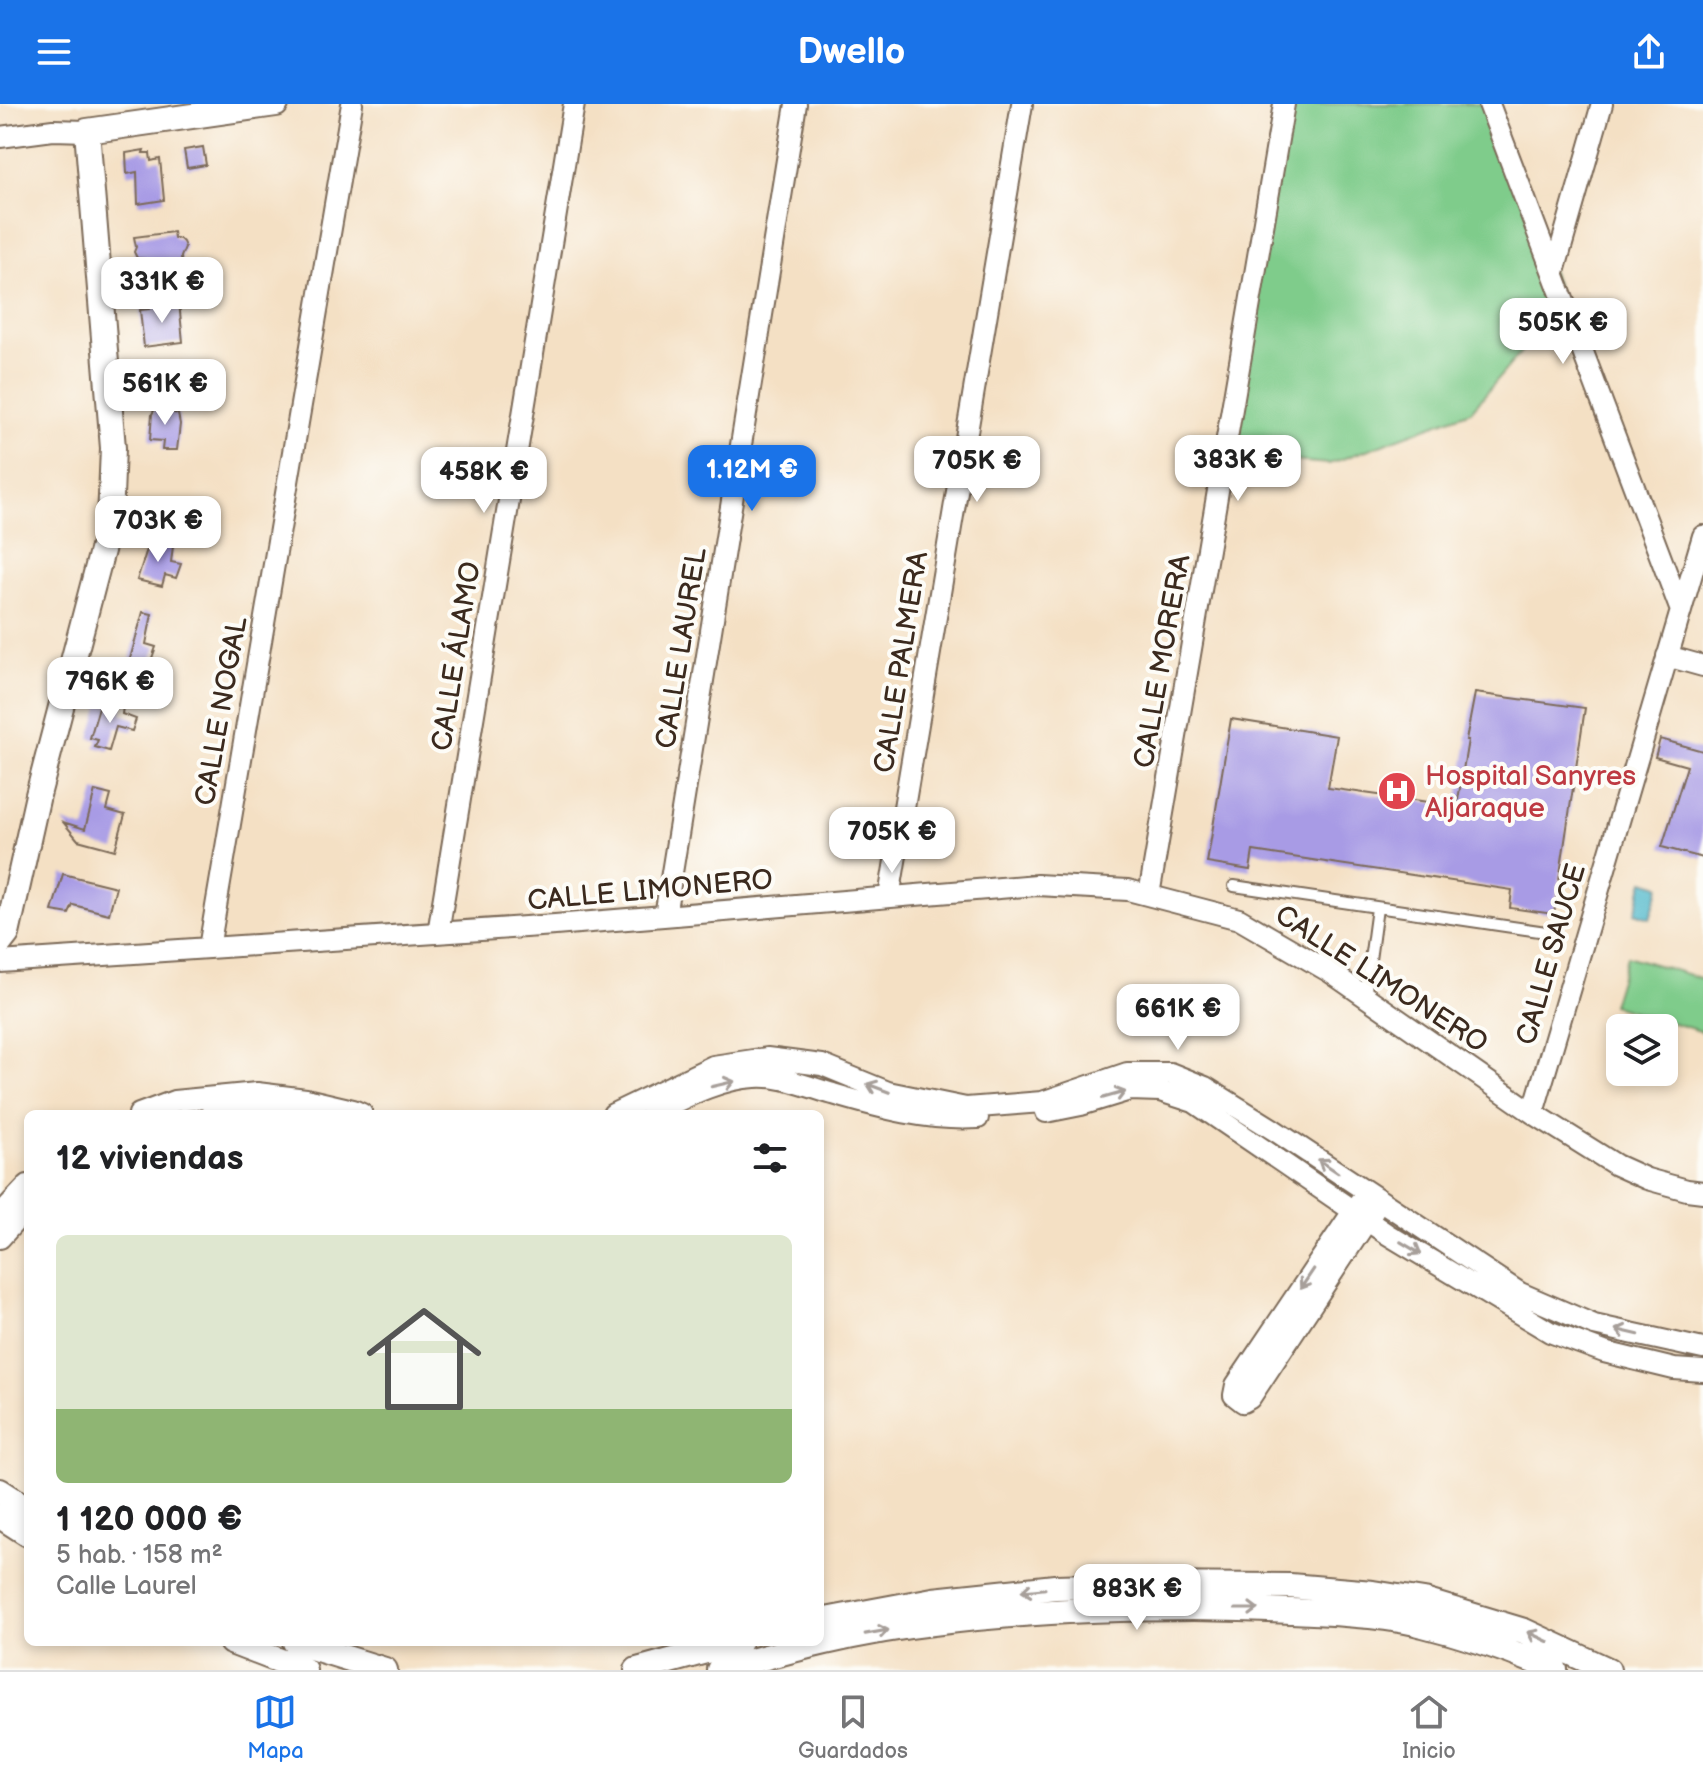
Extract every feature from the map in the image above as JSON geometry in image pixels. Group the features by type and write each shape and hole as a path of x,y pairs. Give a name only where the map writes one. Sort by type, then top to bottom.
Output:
{"street":[{"path":"0,137 53,130 87,131 276,104"},
{"name":"CALLE NOGAL","path":"209,948 352,104"},
{"name":"CALLE ÁLAMO","path":"438,933 574,104"},
{"name":"CALLE LAUREL","path":"665,916 796,104"},
{"name":"CALLE PALMERA","path":"889,897 1022,104"},
{"name":"CALLE MORERA","path":"1149,895 1284,104"},
{"path":"1489,104 1681,611"},
{"path":"1554,272 1602,104"},
{"path":"0,943 7,934 38,795 110,520 113,448 87,131"},
{"name":"CALLE SAUCE","path":"1533,1113 1703,536"},
{"path":"1667,656 1703,666"},
{"name":"CALLE LIMONERO","path":"0,962 438,933 1037,885 1128,890 1239,919 1330,972 1533,1113 1616,1165 1647,1179 1703,1192"},
{"path":"621,1110 713,1066 767,1058 822,1065 888,1092 966,1108 1042,1102 1127,1073 1170,1073 1205,1087 1520,1293 1594,1325 1703,1349"},
{"path":"659,1110 703,1089 754,1077 784,1078 884,1109 956,1120 1046,1112 1130,1090 1160,1091 1194,1102 1360,1215 1550,1332 1604,1352 1674,1369 1703,1371"},
{"path":"150,1110 174,1101 257,1093 306,1099 353,1110"},
{"path":"237,1110 268,1110"},
{"path":"0,1215 24,1189"},
{"path":"1360,1215 1250,1398 1243,1402 1234,1395 1236,1385 1373,1196"},
{"path":"0,1238 24,1211"},
{"path":"0,1491 24,1506"},
{"path":"0,1516 24,1531"},
{"path":"824,1620 933,1600 1055,1587 1290,1586 1424,1601 1524,1631 1608,1670"},
{"path":"824,1643 930,1623 1051,1611 1286,1609 1421,1624 1521,1655 1555,1670"},
{"path":"241,1646 304,1670"},
{"path":"308,1646 385,1670"},
{"path":"637,1670 724,1646"},
{"path":"719,1670 812,1646"}],"lane":[{"path":"1234,886 1546,932"},
{"path":"1365,997 1377,908"}],"green space":[{"path":"1284,104 1489,104 1563,302 1471,411 1329,464 1223,455"},
{"path":"1627,956 1703,979 1703,1032 1678,1025 1678,1014 1642,1014 1612,1005"}],"water":[{"path":"1644,881 1660,886 1650,918 1635,913"}],"building":[{"path":"203,147 206,165 187,168 184,150"},
{"path":"144,150 143,153 150,153 151,161 160,159 164,200 138,204 137,172 127,174 126,153"},
{"path":"173,232 174,238 180,239 185,247 181,257 183,276 167,277 165,263 146,268 145,259 137,258 134,237"},
{"path":"205,287 206,305 181,307 179,289"},
{"path":"179,302 183,342 144,347 140,310"},
{"path":"170,406 178,414 177,450 162,450 163,441 150,440 152,414 156,407"},
{"path":"150,540 173,546 171,562 181,564 176,578 165,575 162,586 137,580"},
{"path":"143,612 152,614 146,644 156,647 152,658 157,660 153,680 131,674 132,667 128,666"},
{"path":"1475,693 1585,708 1554,914 1510,908 1512,890 1253,851 1250,870 1207,863 1231,719 1337,736 1328,788 1457,806"},
{"path":"110,702 123,707 122,714 136,719 132,731 116,727 109,751 95,747 98,740 90,738 100,704 108,706"},
{"path":"1660,739 1703,751 1703,858 1662,847 1687,766 1655,757"},
{"path":"95,791 111,795 107,810 125,815 115,850 78,840 63,822 85,829"},
{"path":"63,874 116,887 109,914 73,905 69,914 52,911"}],"place":[{"name":"Hospital Sanyres Aljaraque","path":"1397,791"}]}
